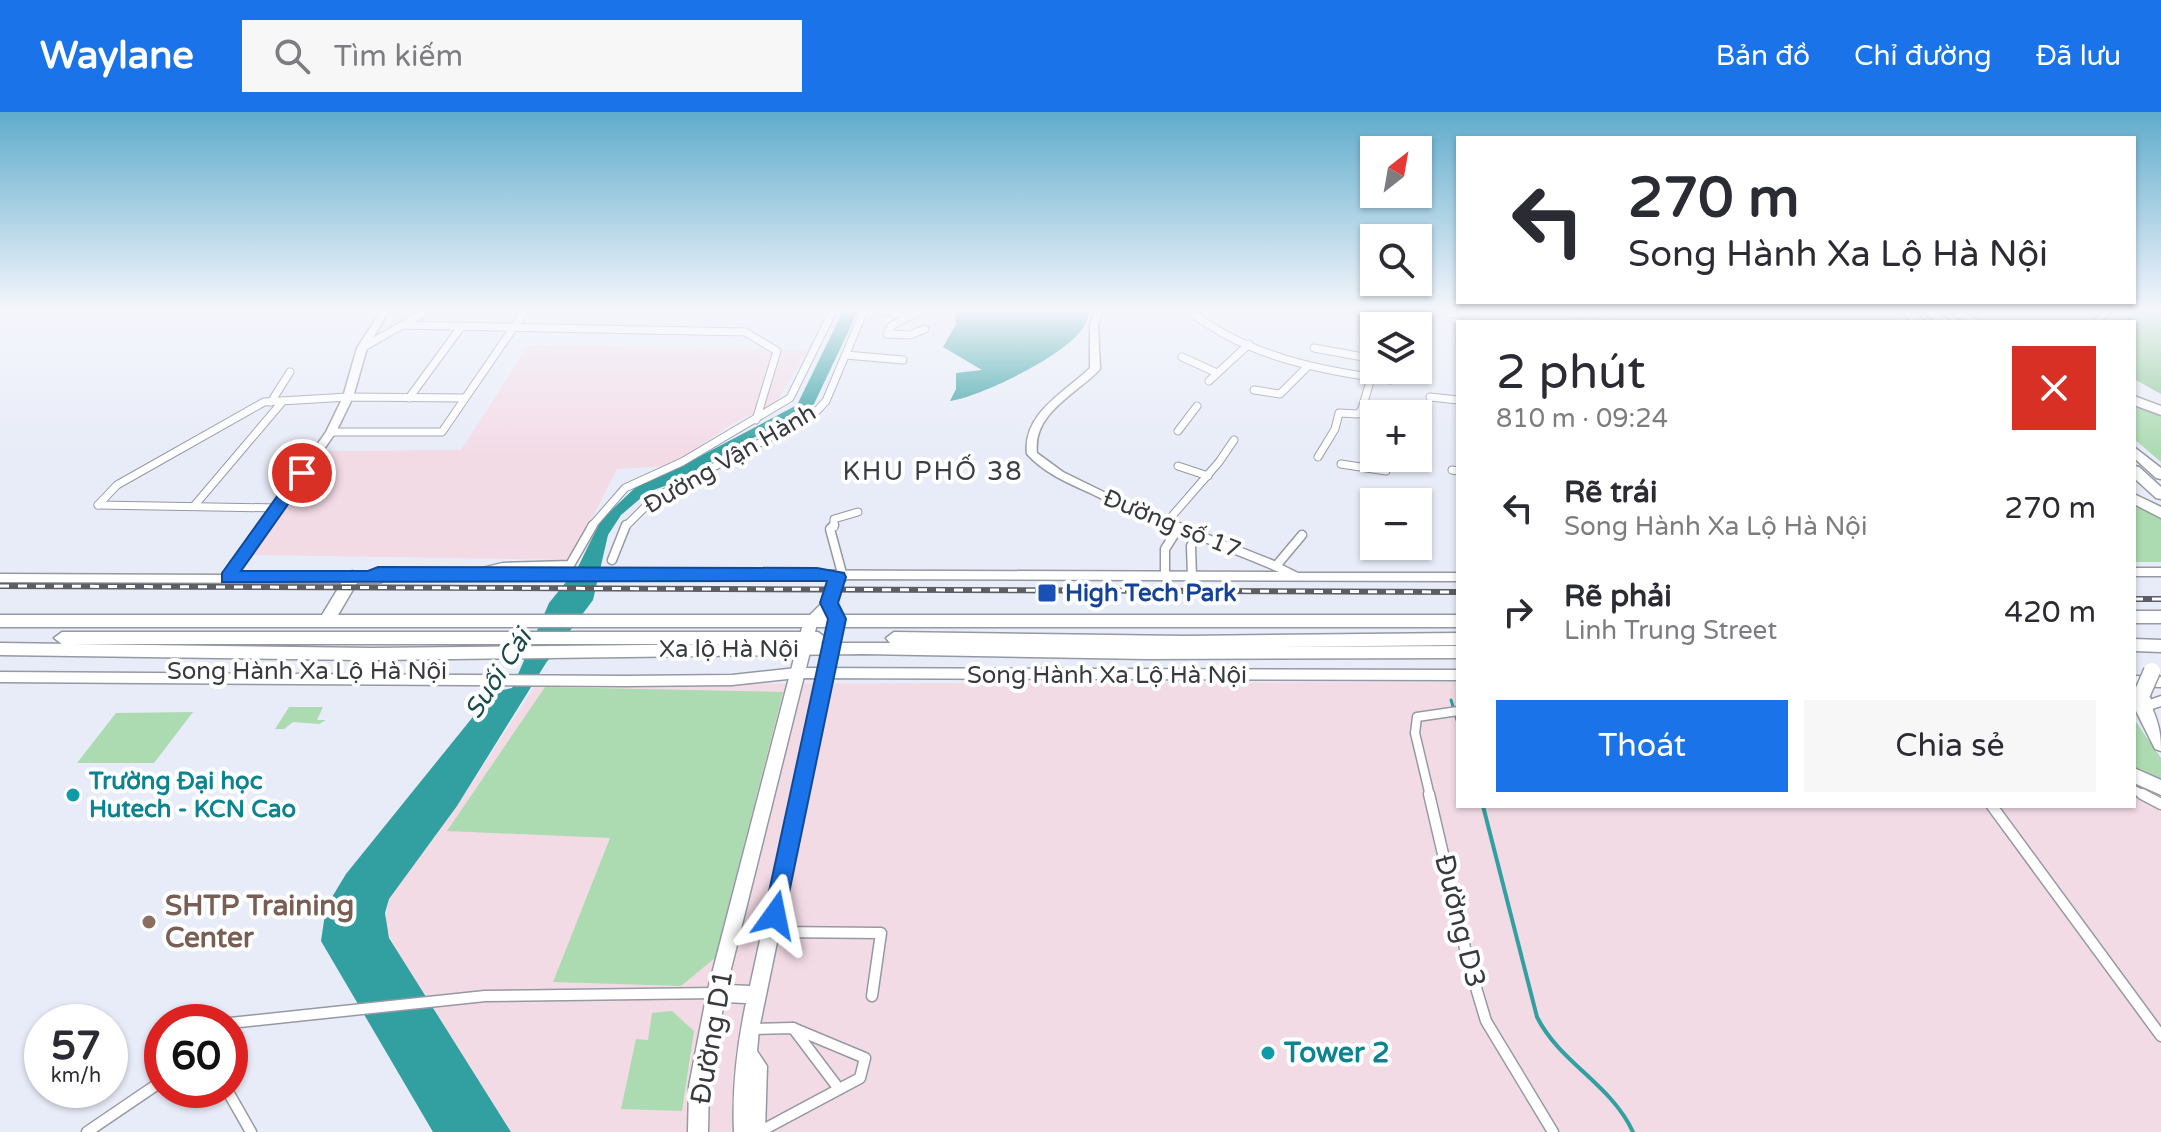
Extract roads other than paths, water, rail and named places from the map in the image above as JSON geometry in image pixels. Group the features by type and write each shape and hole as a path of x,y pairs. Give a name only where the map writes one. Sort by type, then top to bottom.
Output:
{"highway":[{"path":"2136,402 2161,412"},
{"path":"2136,446 2161,466"},
{"path":"2136,453 2161,475"},
{"path":"2136,472 2161,495"},
{"path":"2136,499 2161,513"},
{"path":"330,617 353,576"},
{"name":"Xa lộ Hà Nội","path":"0,613 330,617"},
{"name":"Xa lộ Hà Nội","path":"0,649 372,654 826,613 1456,621"},
{"name":"Xa lộ Hà Nội","path":"0,621 510,616 775,649 832,643 1456,639"},
{"path":"2136,617 2161,617"},
{"name":"Xa lộ Hà Nội","path":"637,630 804,644"},
{"path":"749,637 775,649"},
{"name":"Xa lộ Hà Nội","path":"0,638 496,645"},
{"path":"1147,653 1185,642"},
{"name":"Xa lộ Hà Nội","path":"832,643 1147,653 1456,652"},
{"path":"2136,645 2161,646"},
{"path":"358,674 372,654"},
{"path":"2158,672 2140,694 2161,744"},
{"path":"2136,776 2161,788"}],"main road":[{"path":"222,577 277,508 331,432 348,397 359,359"},
{"name":"Đường số 17","path":"1095,359 1095,369 1048,410 1032,434 1030,450 1053,471 1114,504 1197,534 1299,577"},
{"path":"0,571 210,574 222,577"},
{"path":"2136,572 2161,572"},
{"path":"371,576 378,573 479,573 543,576"},
{"path":"0,578 206,580 222,577 820,575 1456,577"},
{"name":"Đường D1","path":"698,1132 699,1086 716,993 804,644 826,613 840,577"},
{"name":"Đường D1","path":"744,1132 742,1093 750,1029 773,937 781,927 821,730 818,714 832,643 826,613"},
{"name":"Song Hành Xa Lộ Hà Nội","path":"0,670 757,678 797,673 1456,675"},
{"name":"Song Hành Xa Lộ Hà Nội","path":"0,677 358,674"},
{"path":"2140,694 2161,701"},
{"path":"716,993 758,995"},
{"name":"Đường D1","path":"746,1053 757,1066 757,1132"}],"street":[{"path":"409,398 438,359"},
{"path":"331,432 442,432 491,359"},
{"path":"756,420 757,406 774,359"},
{"name":"Đường Vận Hành","path":"479,573 503,567 570,565 597,517 625,488 682,462 756,420 794,393 810,359"},
{"name":"Đường Vận Hành","path":"612,560 625,526 654,498 773,439 817,412 826,401 844,359"},
{"path":"887,359 903,360"},
{"path":"1186,359 1217,373"},
{"path":"1209,381 1233,359"},
{"path":"1288,359 1308,366 1360,375"},
{"path":"1254,390 1280,394 1308,366"},
{"path":"271,402 290,372"},
{"path":"1318,457 1335,429 1339,413 1358,414 1371,392 1372,384"},
{"path":"277,508 98,505 117,485 271,402 348,397 464,398"},
{"path":"1430,397 1456,400"},
{"path":"194,506 283,401"},
{"path":"1178,431 1197,406"},
{"path":"1166,523 1184,499 1222,462 1234,440"},
{"path":"1341,464 1360,467"},
{"path":"1178,466 1208,476"},
{"path":"840,577 830,529 834,527 834,519 858,512"},
{"path":"1165,577 1165,549 1179,527"},
{"path":"1192,577 1191,546 1197,534"},
{"path":"1276,566 1302,535"},
{"name":"Đường D3","path":"1456,711 1439,711 1417,717 1415,733 1468,961 1486,1021 1553,1132"},
{"path":"2136,791 2161,804"},
{"path":"1993,808 2161,1036"},
{"path":"773,937 881,933 872,996"},
{"path":"248,1021 485,996 716,993"},
{"path":"750,1029 793,1028 865,1058 860,1078 757,1132"},
{"path":"793,1028 839,1089"},
{"path":"87,1132 144,1093"},
{"path":"237,1108 251,1132"}],"water":[{"path":"820,359 835,359 814,404 673,483 648,492 621,515 608,535 593,600 546,663 457,806 389,899 385,913 389,938 511,1132 433,1132 321,941 326,907 346,874 493,692 512,688 549,603 578,567 601,520 638,485 672,471 797,405"},
{"path":"963,359 1047,359 1002,383 950,401 956,389 956,373 982,370"}],"waterway":[{"path":"1451,700 1456,716"},
{"path":"1484,808 1537,1017 1559,1048 1612,1100 1633,1132"}],"railway":[{"path":"0,586 1456,592"},
{"path":"2136,599 2161,599"}],"place":[{"name":"High Tech Park","path":"1047,593"},
{"name":"Trường Đại học Hutech - KCN Cao","path":"73,795"},
{"name":"SHTP Training Center","path":"149,922"},
{"name":"Tower 2","path":"1268,1053"}],"district":[{"name":"KHU PHỐ 38","path":"933,471"}],"water label":[{"name":"Suối Cái","path":"498,674"}]}
